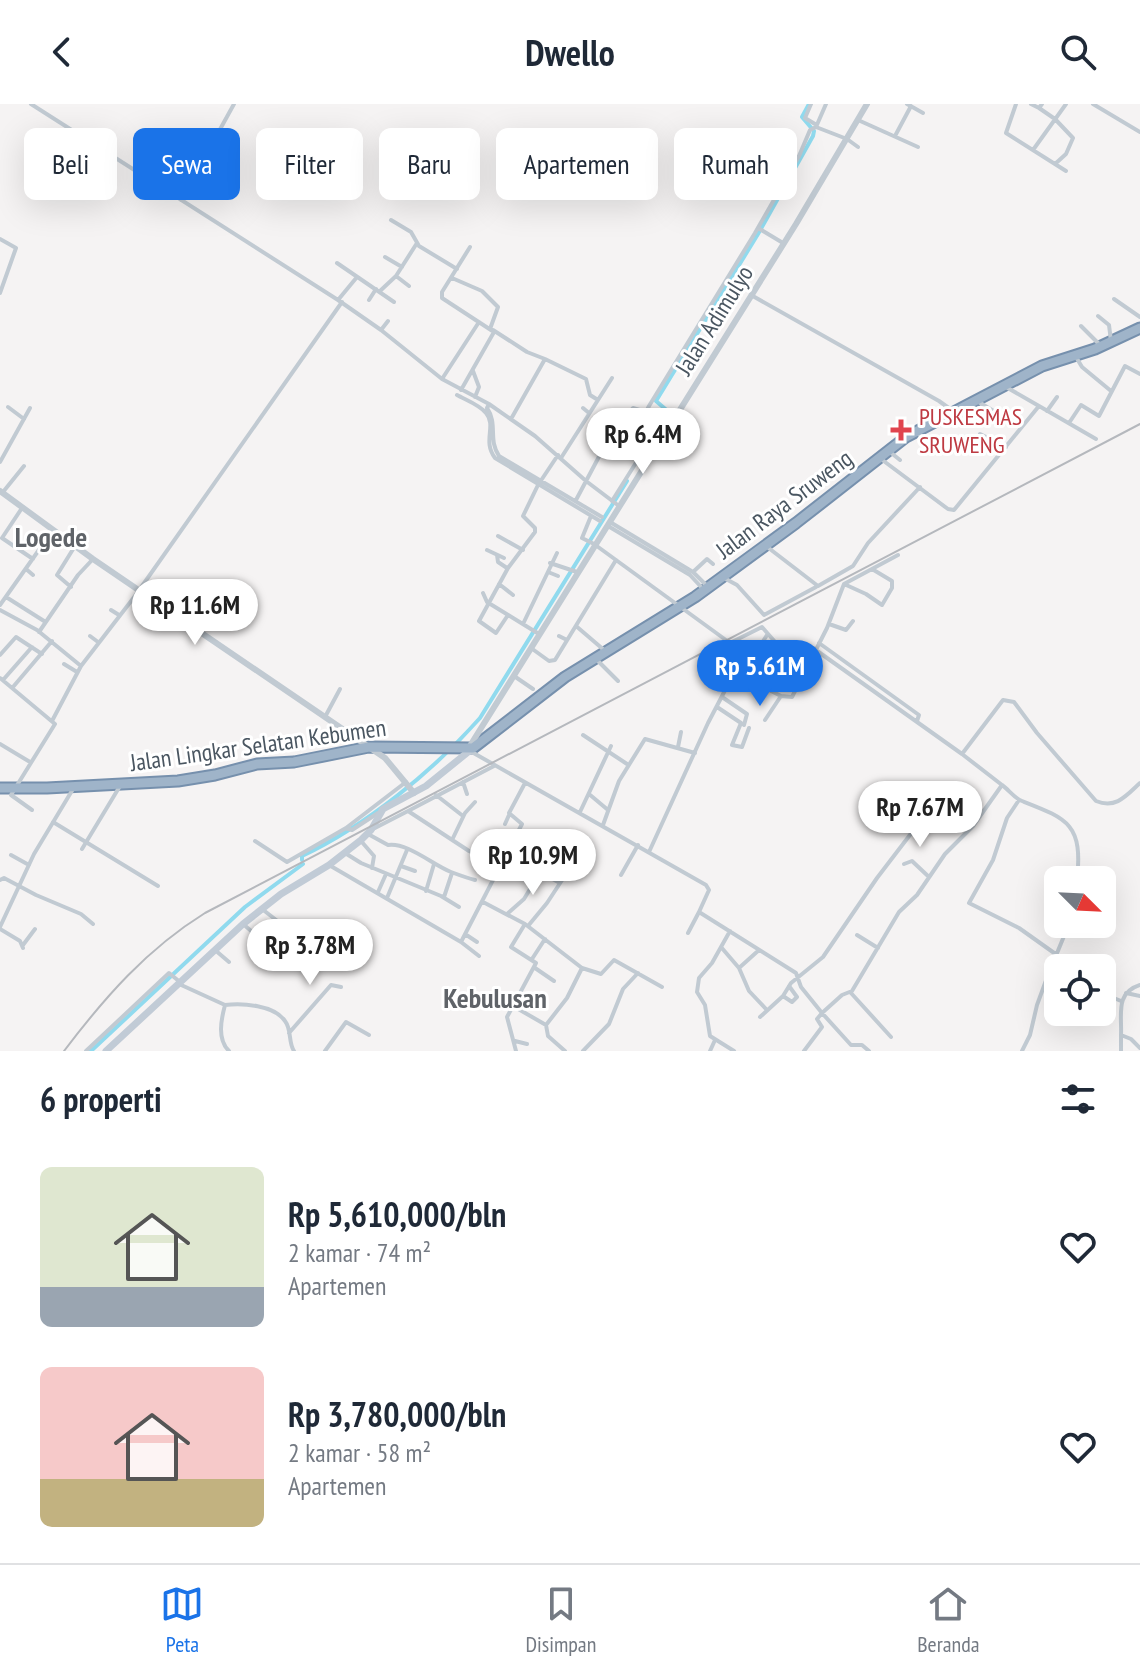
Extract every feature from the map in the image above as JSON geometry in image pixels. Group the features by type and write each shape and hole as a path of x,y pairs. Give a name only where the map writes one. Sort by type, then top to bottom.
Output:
{"highway":[{"name":"Jalan Raya Sruweng","path":"470,749 537,696 706,589 916,431 1042,366 1106,344 1140,328"},
{"name":"Jalan Lingkar Selatan Kebumen","path":"0,788 74,787 195,779 257,764 294,762 369,747 470,749"}],"main road":[{"path":"106,1051 176,979 281,894 329,865 367,835 378,813 409,787 442,775 470,749"}],"street":[{"path":"31,104 181,201 250,241 381,330 442,379 475,397 487,407 492,422 490,440 494,454 690,575 706,589"},
{"path":"181,201 234,104"},
{"path":"811,104 805,118 814,127 847,139 858,147"},
{"path":"646,412 760,228 826,104"},
{"name":"Jalan Adimulyo","path":"470,749 615,503 751,295 867,104"},
{"path":"1016,104 1006,133 1066,171"},
{"path":"1031,104 1040,106 1073,138 1066,154 1055,164"},
{"path":"1033,150 1066,104"},
{"path":"1093,104 1140,132"},
{"path":"895,136 909,105 923,113"},
{"path":"858,120 918,147"},
{"path":"391,220 411,232 417,243 457,269"},
{"path":"760,228 783,243"},
{"path":"0,239 16,248 0,293"},
{"path":"369,300 396,276 417,243"},
{"path":"470,247 442,292 443,300 527,352 586,379 590,394 598,400"},
{"path":"385,257 402,267"},
{"path":"337,263 394,302"},
{"path":"396,276 409,286"},
{"path":"52,721 81,666 139,590 357,277"},
{"path":"452,278 482,291 498,307 492,330 461,390"},
{"path":"751,295 953,411"},
{"path":"1114,299 1140,317"},
{"path":"1081,326 1106,344 1109,325 1098,316"},
{"path":"381,330 388,321"},
{"path":"442,379 479,322"},
{"path":"1075,355 1082,367 1111,391"},
{"path":"511,419 545,359"},
{"path":"1069,423 1081,405 1099,416 1125,366 1140,374"},
{"path":"473,371 479,387 475,397"},
{"path":"508,615 495,633 479,621 508,568 536,530 523,517 539,483 560,457 612,378"},
{"path":"1004,385 1096,439"},
{"path":"457,395 511,419 615,503"},
{"path":"1047,411 1057,397"},
{"path":"975,400 1002,416"},
{"path":"879,457 948,509 954,510 1039,406"},
{"path":"8,407 24,419"},
{"path":"0,462 3,451 30,408"},
{"path":"583,408 589,413"},
{"path":"574,504 617,426 633,408 667,423"},
{"path":"916,431 937,448"},
{"path":"980,434 1006,447"},
{"path":"889,450 900,460"},
{"path":"24,466 1,492 93,559 388,761 409,787 348,829"},
{"path":"722,577 735,583 764,615 853,566 868,543 920,487"},
{"path":"598,504 582,538 592,542 763,667"},
{"path":"22,508 2,530 3,539 33,559"},
{"path":"53,530 0,608 52,641 81,666"},
{"path":"498,536 523,550"},
{"path":"765,545 818,586"},
{"path":"71,587 57,575 75,546"},
{"path":"487,550 504,558"},
{"path":"523,624 557,553"},
{"path":"655,553 693,572 706,589"},
{"path":"497,555 498,562 508,568"},
{"path":"736,673 790,698 829,624 844,584 898,555"},
{"path":"39,632 78,575 93,559"},
{"path":"693,572 707,559 713,564"},
{"path":"531,648 552,661 616,560"},
{"path":"550,563 574,571"},
{"path":"26,569 33,575"},
{"path":"844,584 881,605 893,582 890,577 872,569"},
{"path":"548,572 558,576"},
{"path":"499,584 513,595"},
{"path":"483,593 488,603 536,633"},
{"path":"6,597 45,622"},
{"path":"111,610 119,615"},
{"path":"829,624 846,630 853,621"},
{"path":"576,626 600,645 604,652"},
{"path":"712,655 760,627 779,644 809,646 816,650 962,754 1019,800 1050,810 1065,819 1076,845 1077,866"},
{"path":"752,659 767,635"},
{"path":"90,636 98,642"},
{"path":"559,636 567,640"},
{"path":"0,655 16,637 42,654"},
{"path":"13,687 52,641"},
{"path":"819,643 919,715 916,721"},
{"path":"32,647 1,679 52,721 54,727 11,797 32,810"},
{"path":"756,653 780,664"},
{"path":"649,852 744,654"},
{"path":"595,658 618,681"},
{"path":"64,664 77,672"},
{"path":"850,675 854,668"},
{"path":"858,680 862,674"},
{"path":"514,676 533,689"},
{"path":"325,717 340,689"},
{"path":"765,720 781,696"},
{"path":"722,697 747,714 746,726 742,747 732,745 746,726"},
{"path":"962,754 1003,700 1008,699 1014,702 1096,801 1106,804 1118,802 1140,783"},
{"path":"717,707 746,726"},
{"path":"678,747 681,732"},
{"path":"583,735 610,749 627,764"},
{"path":"603,825 627,764 647,738 695,753"},
{"path":"0,744 30,762"},
{"path":"470,749 494,766 709,887 688,933"},
{"path":"580,812 610,749"},
{"path":"367,835 494,766"},
{"path":"463,782 467,794"},
{"path":"505,824 525,783"},
{"path":"82,849 122,784"},
{"path":"804,1051 822,1028 817,1019 842,995 851,993 899,912 917,895 945,854 973,826 1002,785"},
{"path":"35,929 23,946 0,928 29,865 74,787"},
{"path":"589,794 608,810"},
{"path":"436,795 463,816"},
{"path":"1019,800 1007,818 993,860 969,903 1019,928 1056,954"},
{"path":"453,838 463,816 475,802"},
{"path":"408,811 469,851 501,865"},
{"path":"255,841 286,862 378,813"},
{"path":"461,942 518,831 521,821 509,815"},
{"path":"53,822 158,886"},
{"path":"760,1017 798,977 823,957 916,827"},
{"path":"516,1051 507,1021 536,963 511,947 570,868 562,862 557,852 537,844 518,831"},
{"path":"367,835 475,880"},
{"path":"367,835 375,859 372,868"},
{"path":"511,844 534,857"},
{"path":"621,875 638,845"},
{"path":"387,898 407,850"},
{"path":"345,853 372,868 444,897 459,907"},
{"path":"506,854 560,883"},
{"path":"11,855 29,865"},
{"path":"904,864 912,861 929,877"},
{"path":"426,891 434,864"},
{"path":"329,865 461,942 479,956"},
{"path":"401,866 415,871"},
{"path":"507,914 522,901 541,871"},
{"path":"444,897 452,873"},
{"path":"378,892 386,874"},
{"path":"0,880 3,877 81,914 93,924"},
{"path":"56,904 60,895"},
{"path":"483,902 526,925 582,968 601,974 614,960 662,987"},
{"path":"262,909 280,923"},
{"path":"699,912 795,972 801,987 851,1045 862,1045 869,1051"},
{"path":"243,924 263,941"},
{"path":"730,931 697,985 698,997 706,1007 709,1032 715,1040 734,1051"},
{"path":"465,934 477,942"},
{"path":"857,935 878,948"},
{"path":"532,959 545,939"},
{"path":"721,947 739,968 749,991 767,1010"},
{"path":"215,950 229,962"},
{"path":"739,968 759,950"},
{"path":"535,968 554,981"},
{"path":"565,1051 548,1036 546,1025 567,998 582,968"},
{"path":"583,1051 609,1024 623,989 638,973"},
{"path":"86,1051 176,979 225,1005 252,1005 273,1012 286,1021 294,1051"},
{"path":"289,1033 331,985 341,987"},
{"path":"1121,1051 1121,1001 1126,993 1140,985"},
{"path":"783,996 792,1002 797,997 789,986"},
{"path":"1022,1051 1030,1035 1044,986"},
{"path":"851,993 891,1037"},
{"path":"1126,993 1140,996"},
{"path":"1116,999 1121,1001"},
{"path":"225,1005 221,1032 229,1051"},
{"path":"513,1006 546,1025"},
{"path":"325,1051 346,1022 369,1035"},
{"path":"1121,1035 1140,1048"},
{"path":"710,1051 715,1040"},
{"path":"515,1041 527,1044"}],"waterway":[{"path":"640,460 670,413 656,401 758,234 813,136 814,131 802,117 809,104"},
{"path":"302,860 302,856 350,829 397,796 441,758 480,718 627,481"},
{"path":"91,1051 245,907 303,864"}],"railway":[{"path":"64,1051 128,975 164,942 205,913 1140,424"}],"place":[{"name":"PUSKESMAS SRUWENG","path":"901,430"}],"district":[{"name":"Logede","path":"51,536"},
{"name":"Kebulusan","path":"495,997"}]}
